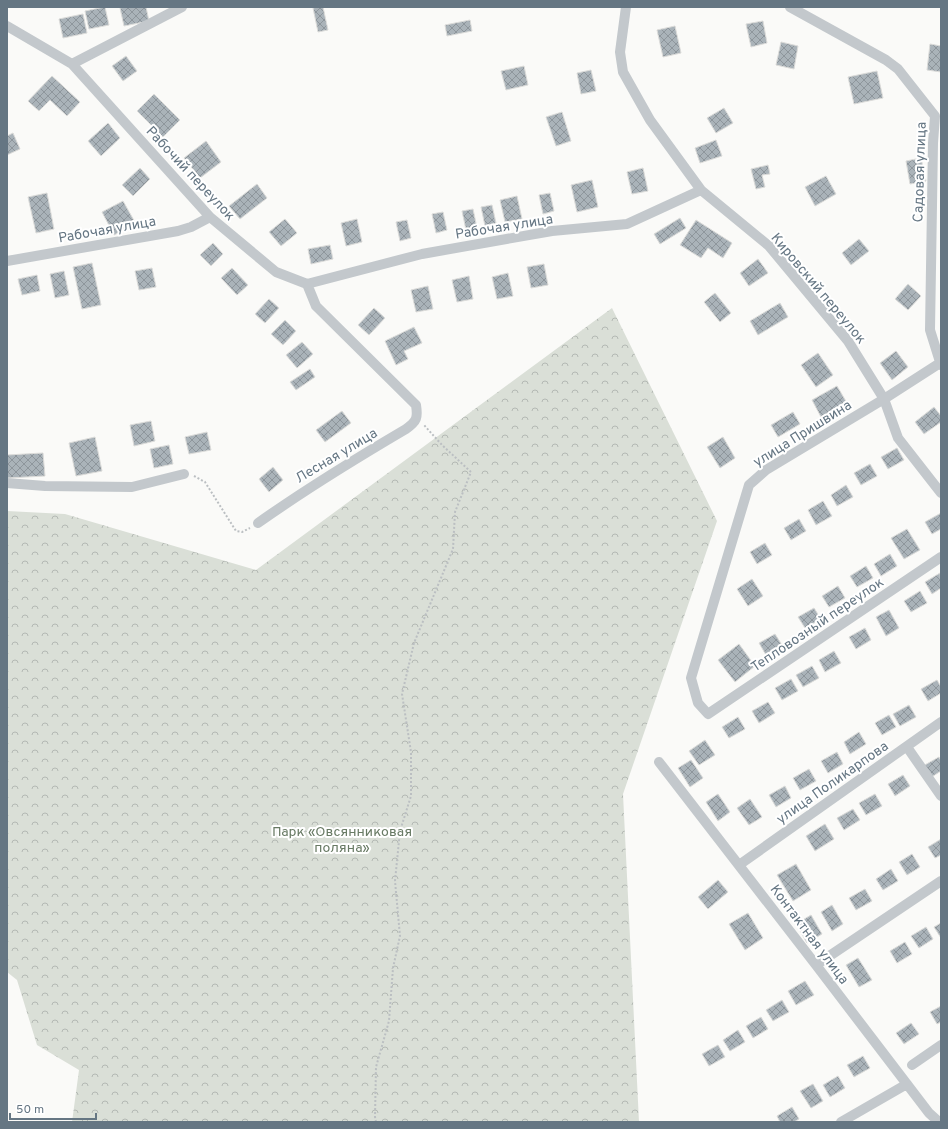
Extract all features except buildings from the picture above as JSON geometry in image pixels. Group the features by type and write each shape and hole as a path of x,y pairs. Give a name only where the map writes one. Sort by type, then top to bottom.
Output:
{"street":[{"path":"7,26 72,64 164,11 182,7"},
{"name":"Кировский переулок","path":"626,7 620,52 623,72 650,120 702,190 769,246 848,341 884,399 898,438 941,493"},
{"name":"Садовая улица","path":"790,7 886,60 898,69 938,114 933,143 930,330 941,364"},
{"name":"Рабочий переулок","path":"72,64 210,217 276,272 307,284"},
{"name":"Рабочая улица","path":"307,284 422,254 552,231 627,224 702,190"},
{"name":"Рабочая улица","path":"7,261 178,231 191,227 210,217"},
{"path":"307,284 316,306 417,410"},
{"name":"улица Пришвина","path":"708,714 698,703 691,678 749,485 766,470 941,364"},
{"name":"Лесная улица","path":"258,524 294,497 344,465 414,424 417,410"},
{"path":"7,483 45,486 132,487 184,474"},
{"name":"Тепловозный переулок","path":"708,714 941,557"},
{"name":"улица Поликарпова","path":"739,864 941,722"},
{"path":"907,747 941,796"},
{"name":"Контактная улица","path":"659,762 816,964 929,1114 939,1122"},
{"path":"816,964 941,880"},
{"path":"912,1065 941,1045"},
{"path":"841,1122 907,1084"}],"path":[{"path":"376,1122 376,1067 389,1021 393,968 400,936 395,881 400,831 411,796 411,752 402,694 414,643 453,549 455,512 471,472 429,431 417,410"},
{"path":"184,474 196,476 205,482 236,531 242,532 258,524"}],"green space":[{"name":"Парк «Овсянниковая поляна»","path":"612,308 717,521 623,794 639,1122 72,1122 79,1070 37,1045 17,980 7,972 7,511 65,514 256,570"}]}
